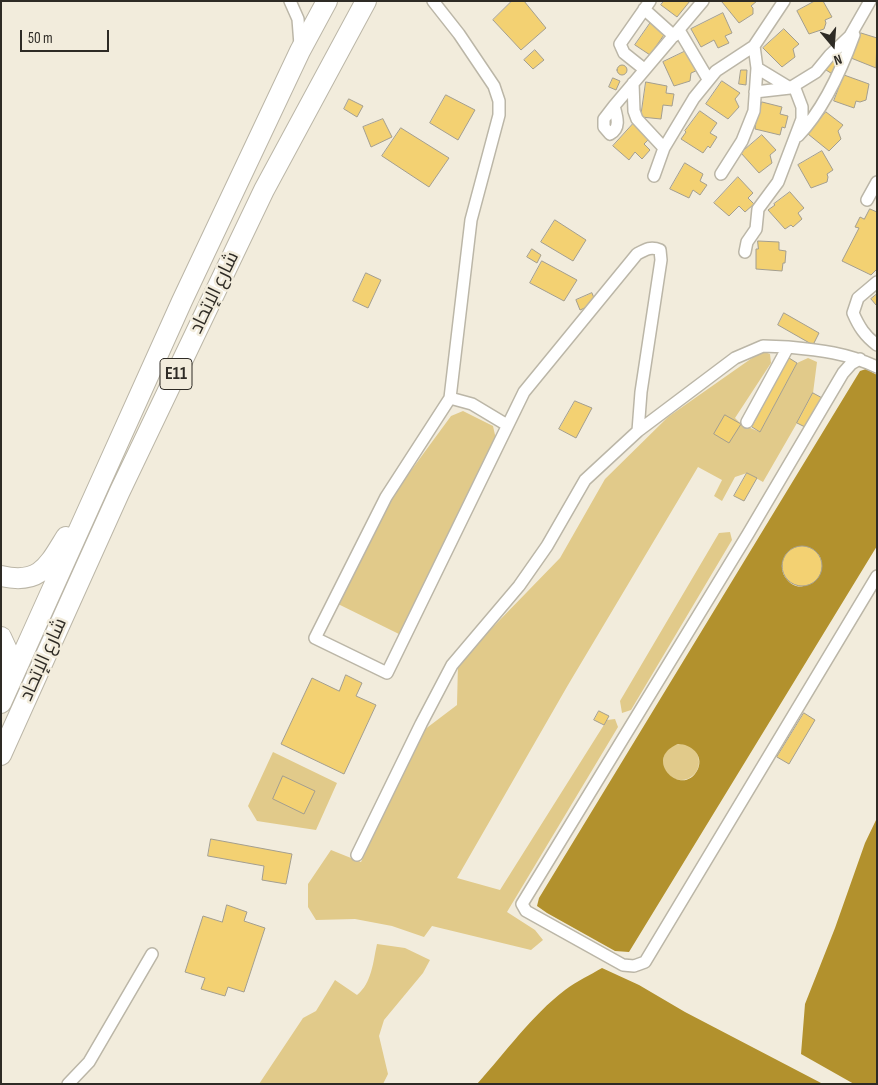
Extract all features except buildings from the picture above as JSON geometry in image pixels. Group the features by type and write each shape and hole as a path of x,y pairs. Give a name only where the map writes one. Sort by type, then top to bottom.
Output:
{"highway":[{"name":"شارع الإتحاد","path":"1,703 182,301 300,51 327,1"},
{"name":"شارع الإتحاد","path":"1,755 120,491 264,190 366,1"},
{"path":"1,576 16,579 30,578 42,571 54,556 100,485"},
{"path":"1,638 7,650 1,672"}],"street":[{"path":"290,1 298,19 300,51"},
{"path":"433,1 459,34 494,86 499,101 499,115 471,220 450,398 386,497 315,638 387,673 524,392 637,254 647,248 654,248 660,250 660,272 640,392 638,431"},
{"path":"614,106 703,1"},
{"path":"654,176 664,148 694,98 708,79 724,64 754,46 784,1"},
{"path":"755,92 792,87 816,72 850,36 870,1"},
{"path":"644,69 624,53 620,44 647,5 676,33 708,79"},
{"path":"795,140 809,125 821,107 842,66 859,22"},
{"path":"720,174 742,142 754,111 757,68 754,46"},
{"path":"745,252 747,242 756,229 758,209 778,182 795,140 803,111 799,96 792,87 757,68"},
{"path":"632,84 634,111 637,119 664,148"},
{"path":"867,200 877,182"},
{"path":"877,282 858,298 853,313 861,330 877,345"},
{"path":"357,856 452,665 519,586 547,546 585,480 638,431 735,358 763,346 826,350 860,359 877,368"},
{"path":"747,422 788,347"},
{"path":"860,359 851,364 843,373 748,534 522,904 526,911 623,965 634,966 645,962 784,734 794,713 877,576"},
{"path":"450,398 472,404 507,425"},
{"path":"68,1084 89,1062 152,954"}],"shaded area":[{"path":"762,351 770,354 771,363 735,418 741,424 760,432 797,363 808,358 817,362 813,393 763,482 747,473 735,477 722,501 714,496 722,480 698,467 568,685 457,878 500,890 607,720 615,719 618,727 507,912 535,930 543,940 531,950 432,926 424,937 392,926 355,919 316,920 308,907 308,884 331,850 361,862 424,730 457,705 458,663 560,558 605,479 668,417"},
{"path":"866,369 877,375 877,546 629,952 615,951 547,913 537,906 539,898 860,371","holes":["802,546 815,551 821,559 821,567 818,576 811,583 802,586 793,585 785,577 782,567 783,562 788,553","678,744 692,748 699,759 698,769 691,777 683,780 675,779 668,774 664,767 663,759 668,751"]},
{"path":"463,411 493,426 497,444 403,636 334,602 396,491 451,416"},
{"path":"730,532 732,540 631,710 622,713 620,701 719,533"},
{"path":"681,744 694,749 699,762 694,775 681,780 668,775 663,762 668,749"},
{"path":"273,752 337,783 316,830 257,821 248,806"},
{"path":"877,818 877,1084 854,1084 801,1054 805,1004 835,928 865,843"},
{"path":"377,944 405,948 430,960 423,973 384,1020 379,1036 388,1074 383,1084 259,1084 303,1018 316,1011 335,980 357,995 362,990 371,972"},
{"path":"602,968 639,985 685,1012 823,1084 477,1084 541,1011 570,987"}]}
